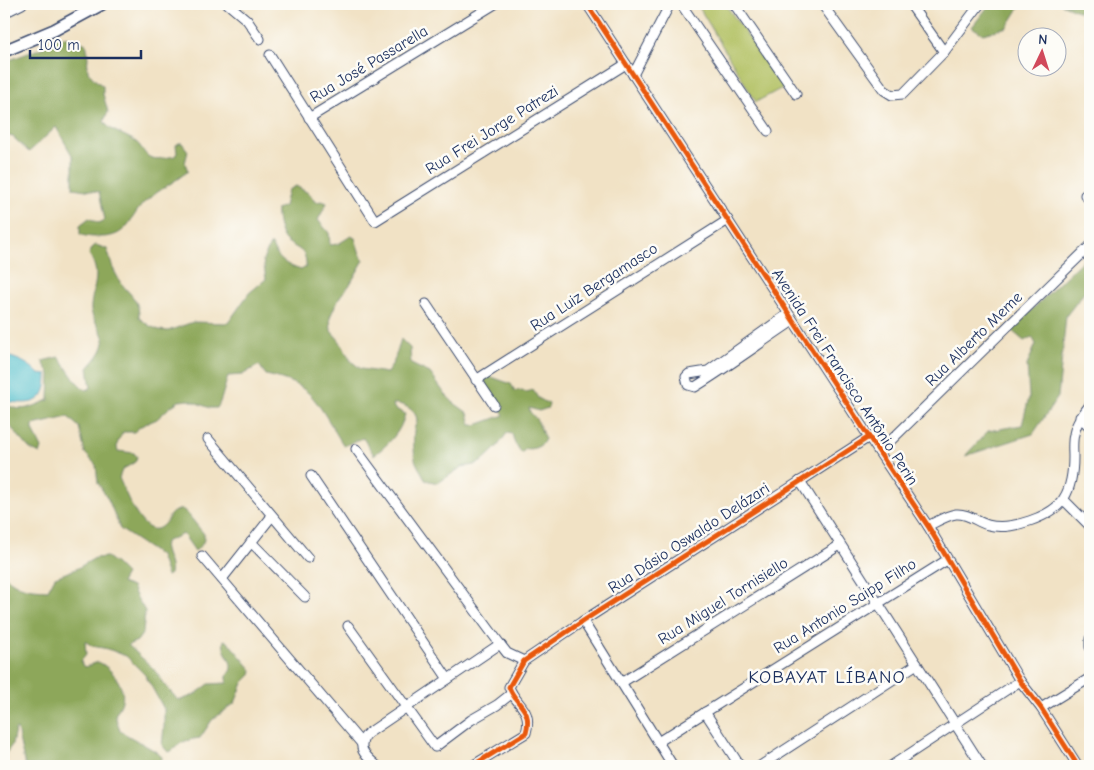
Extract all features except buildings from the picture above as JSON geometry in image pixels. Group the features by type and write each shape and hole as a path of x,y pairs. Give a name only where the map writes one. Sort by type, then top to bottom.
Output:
{"main road":[{"path":"4,51 54,30 102,4"}],"street":[{"path":"4,13 22,4"},
{"path":"228,4 247,20 260,39"},
{"name":"Rua José Passarella","path":"309,118 495,4"},
{"name":"Avenida Frei Francisco Antônio Perin","path":"588,4 868,438 928,526 1020,681 1041,708 1078,766"},
{"path":"633,75 670,4"},
{"path":"681,4 768,131"},
{"path":"734,4 796,94"},
{"path":"822,4 884,90 892,95 903,94 944,52 980,4"},
{"path":"910,4 944,52"},
{"path":"270,55 309,118"},
{"name":"Rua Frei Jorge Patrezi","path":"309,118 375,221 626,64"},
{"name":"Rua Luiz Bergamasco","path":"476,380 728,220"},
{"name":"Rua Alberto Meme","path":"879,452 1090,246"},
{"path":"426,304 494,405"},
{"path":"791,318 728,366 695,386 688,386 686,377 689,374 708,371 791,318"},
{"path":"928,526 953,514 960,514 988,525 999,526 1032,521 1053,509 1064,500 1069,486 1073,437 1080,417 1090,405"},
{"path":"1080,417 1090,427"},
{"name":"Rua Dásio Oswaldo Delázari","path":"524,662 583,621 868,438"},
{"path":"208,439 308,558"},
{"path":"356,449 507,653 524,662 509,687 511,694 524,708 529,723 526,733 472,766"},
{"path":"311,476 448,679"},
{"path":"800,481 982,766"},
{"path":"1064,500 1090,526"},
{"path":"222,579 272,516"},
{"path":"251,542 305,597"},
{"name":"Rua Miguel Tornisiello","path":"621,683 840,545"},
{"path":"202,556 362,744 365,755 377,766"},
{"name":"Rua Antonio Saipp Filho","path":"658,742 947,560"},
{"path":"583,621 673,766"},
{"path":"348,626 435,747 471,720 497,705 511,694"},
{"path":"1090,639 1090,646"},
{"path":"362,744 362,740 367,734 500,644"},
{"path":"760,766 917,664"},
{"path":"1041,708 1090,678"},
{"path":"891,766 956,725 1020,681"},
{"path":"705,712 740,766"}],"green space":[{"path":"697,4 725,4 784,87 756,102"},
{"path":"990,4 1025,4 1019,8 1007,27 983,34 972,27"},
{"path":"1061,4 1090,4 1090,16"},
{"path":"60,37 75,39 86,44 88,52 87,66 90,75 103,86 103,94 108,112 104,121 109,128 132,139 152,158 161,159 175,156 177,153 176,145 179,143 182,143 188,151 185,163 188,171 146,201 128,225 117,234 92,237 80,234 80,225 89,218 99,223 105,220 99,192 73,188 73,157 56,127 29,152 13,137 4,135 4,62 42,48"},
{"path":"296,186 310,194 315,202 322,201 327,203 318,220 329,233 330,245 338,244 351,236 355,238 364,260 349,286 341,295 330,317 331,331 339,340 351,361 361,369 387,373 394,361 401,339 410,348 411,364 430,373 445,394 468,413 471,425 504,415 486,385 484,378 489,376 511,384 515,391 522,390 526,392 533,390 538,398 549,404 548,408 539,411 529,408 537,420 545,439 539,446 525,449 522,453 515,444 512,434 507,433 497,447 481,462 462,467 438,483 425,480 416,461 414,430 417,420 414,413 408,407 393,404 394,408 405,414 401,426 394,437 374,455 363,438 344,446 316,402 306,391 297,385 266,375 259,365 242,375 228,376 217,408 210,408 189,400 179,401 157,419 141,426 134,432 123,432 117,443 118,451 134,453 137,457 135,462 122,470 119,478 141,521 148,527 155,529 162,526 171,514 182,509 204,534 202,544 195,551 183,534 165,542 164,546 171,570 167,576 160,556 120,529 109,501 98,483 96,465 85,453 79,427 68,417 33,425 33,430 42,448 40,454 30,449 9,425 4,427 4,403 21,409 49,400 50,374 42,361 59,357 78,383 86,390 91,388 88,368 100,353 104,342 102,333 91,311 96,280 95,268 89,254 93,247 96,245 107,249 115,273 135,300 139,311 139,318 150,326 168,331 193,322 228,323 249,293 266,279 263,260 270,245 272,245 276,254 287,264 301,270 306,267 303,253 283,237 277,216 277,209 284,206 288,190"},
{"path":"1090,253 1090,285 1066,316 1058,397 1033,434 965,456 988,431 1022,425 1029,397 1027,365 1036,344 1032,337 1024,341 1011,330"},
{"path":"107,557 126,574 121,583 132,587 145,611 143,633 137,641 128,645 155,670 177,699 181,700 194,695 209,684 227,683 227,676 231,666 224,650 224,640 228,642 252,670 251,675 243,683 235,703 212,720 200,738 183,742 168,752 162,745 164,709 145,675 126,656 108,649 92,646 85,641 86,655 81,661 82,665 85,667 98,662 108,668 120,684 123,696 120,707 115,715 120,731 155,751 162,757 161,766 25,766 17,729 15,730 12,745 4,756 4,575 24,587 48,590 55,577 76,569 95,558"}],"water":[{"path":"4,355 23,362 39,374 47,375 45,391 38,400 26,403 10,402 4,387"}],"cycle path":[{"path":"587,4 928,526 1020,681 1041,708 1078,766"},
{"path":"472,766 526,733 528,725 526,712 509,687 524,661 869,437"}],"district":[{"name":"KOBAYAT LÍBANO","path":"827,677"}]}
